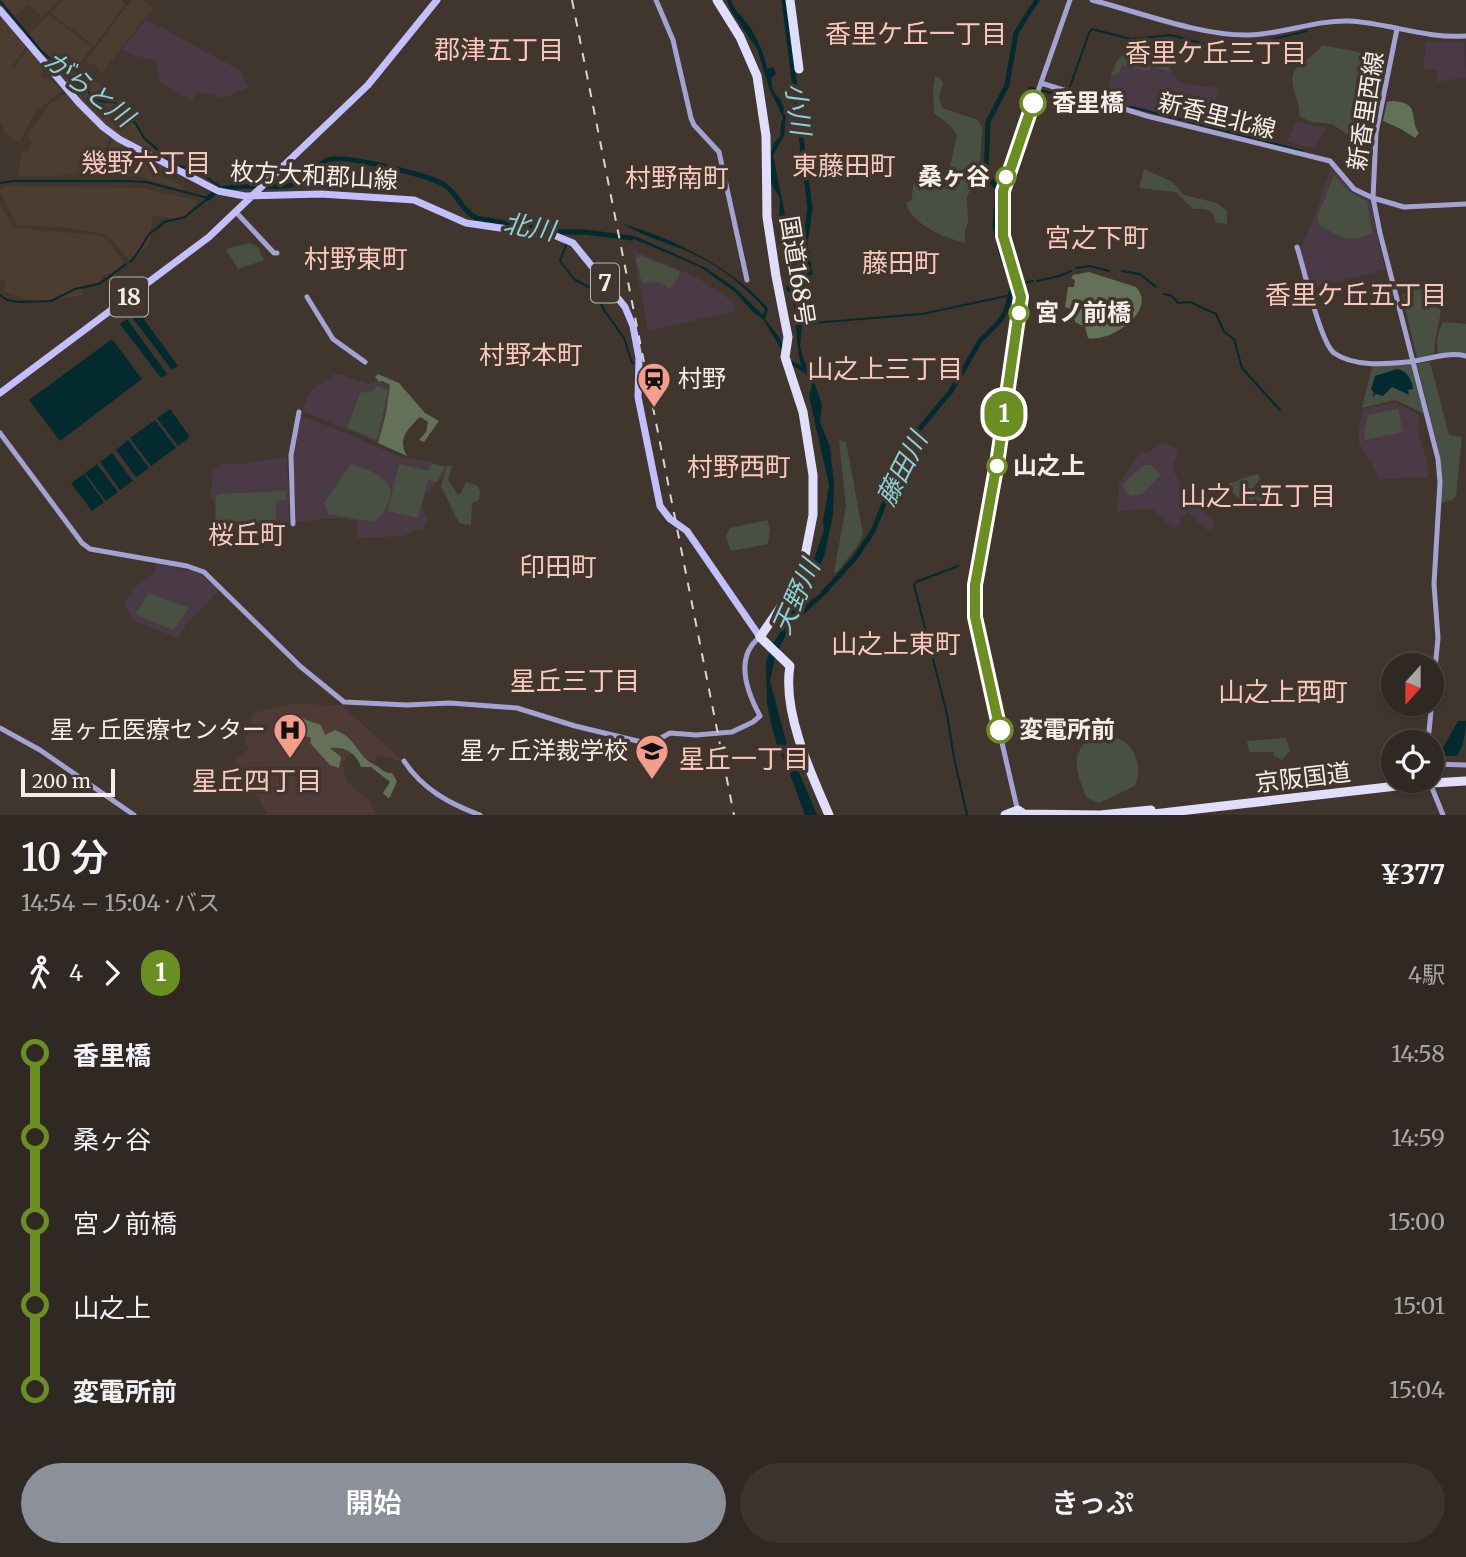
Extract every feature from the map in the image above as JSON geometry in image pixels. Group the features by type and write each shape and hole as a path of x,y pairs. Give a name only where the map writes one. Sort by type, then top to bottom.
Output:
{"highway":[{"name":"国道168号","path":"717,0 740,37 757,76 766,136 767,217 788,343 785,358 799,395 813,475 813,515 806,555 796,582 762,640"},
{"path":"792,0 800,69"},
{"path":"762,640 790,666 788,690 797,727 816,786 829,815"},
{"name":"京阪国道","path":"1444,779 1466,778"},
{"name":"京阪国道","path":"1018,813 1100,815 1381,785"},
{"name":"京阪国道","path":"1145,815 1381,786"},
{"path":"1005,815 1018,813"}],"main road":[{"name":"18","path":"0,393 186,256 369,85 437,0"},
{"name":"枚方大和郡山線","path":"0,10 91,117 119,139 214,189 231,195 321,194 414,200 466,223 556,236 573,243 625,307 633,326 639,358 638,397 660,506 670,519 687,531 762,640"}],"street":[{"path":"656,0 673,40 691,118 694,125 719,152 747,280"},
{"path":"1018,813 984,666 975,617 975,596 1021,297 1003,236 1003,191 1070,0"},
{"path":"1092,0 1230,34 1262,34 1317,23 1351,21 1445,38 1466,36"},
{"name":"新香里西線","path":"1397,29 1376,133 1373,198 1440,472 1434,577 1438,638 1429,730"},
{"path":"66,88 72,79"},
{"name":"新香里北線","path":"1039,87 1330,161 1354,188 1373,198"},
{"path":"1373,198 1404,207 1466,204"},
{"path":"235,211 274,253 278,253"},
{"path":"1297,247 1324,339 1332,351 1344,357 1373,363 1413,361 1455,354 1466,356"},
{"path":"307,297 333,339 365,362"},
{"path":"293,524 291,455 299,412"},
{"path":"0,433 82,543 90,548 187,566 204,572 301,667 344,702 517,708 575,726 650,744 670,733 696,735 732,732 760,716 748,691 745,677 748,650 762,640"},
{"path":"0,728 40,750 134,815"},
{"path":"404,761 438,795 480,815"},
{"path":"1444,764 1466,765"},
{"path":"1439,793 1443,815"}],"shaded area":[{"path":"0,0 60,0 42,17 29,4 13,18 3,2 0,4"},
{"path":"63,0 121,0 125,4 94,46 51,13"},
{"path":"131,0 143,0 153,8 101,74 95,65 85,63"},
{"path":"0,13 26,41 25,48 12,66 15,68 26,50 33,51 43,69 41,77 49,79 62,90 34,114 19,143 6,133 0,123"},
{"path":"49,15 92,47 66,82 47,60 49,57 28,35"},
{"path":"146,19 241,71 248,88 223,98 199,92 192,101 160,82 157,61 133,55 122,49"},
{"path":"1426,42 1464,42 1466,77 1437,82 1438,70 1423,69"},
{"path":"1122,64 1149,71 1150,66 1172,72 1177,80 1184,84 1219,88 1207,129 1106,101 1104,98 1111,75 1119,74"},
{"path":"78,76 83,82 90,77 101,85 107,93 102,104 113,103 118,107 135,125 144,140 172,165 114,133 94,115 71,88 72,81"},
{"path":"65,94 106,132 109,138 96,175 18,176 21,153 29,150 31,145 31,140 26,137 50,104"},
{"path":"1297,121 1327,127 1314,148 1286,142"},
{"path":"113,137 167,166 161,176 183,186 182,190 142,177 100,173"},
{"path":"1331,167 1352,191 1370,200 1385,270 1310,288 1300,249"},
{"path":"9,186 142,188 199,201 182,219 152,216 151,237 147,247 130,261 108,235 71,228 17,225 0,192 0,189"},
{"path":"0,203 13,228 97,235 106,239 124,262 114,273 104,275 99,282 83,285 83,295 36,302 4,292 6,280 0,279"},
{"path":"633,250 696,277 732,301 737,311 648,331"},
{"path":"335,374 367,384 378,381 392,387 380,443 302,411 311,390"},
{"path":"1395,402 1419,415 1418,431 1427,462 1428,478 1378,480 1373,465 1359,443 1358,432 1363,410"},
{"path":"300,416 402,458 447,467 444,476 425,494 422,506 427,519 423,530 415,530 404,536 359,538 356,536 358,521 336,518 296,522 293,454"},
{"path":"1162,442 1176,448 1178,454 1174,462 1174,472 1187,496 1212,519 1215,525 1208,531 1188,512 1180,520 1182,523 1173,529 1152,509 1117,511 1119,484 1141,452 1148,453"},
{"path":"287,457 287,523 215,527 214,499 211,498 213,471 223,464"},
{"path":"156,563 199,573 219,590 187,623 178,638 137,622 124,603 134,588 155,572"},
{"name":"星ヶ丘医療センター","path":"291,704 341,705 401,759 402,762 380,755 375,762 352,753 342,763 347,782 369,800 376,815 268,815 234,760 249,749 245,741 253,713"}],"green space":[{"path":"1133,44 1159,54 1172,72 1151,66 1149,71 1122,65 1119,74 1111,75 1117,61"},
{"path":"1322,45 1373,55 1368,84 1381,87 1373,125 1356,140 1332,124 1311,122 1299,116 1293,83 1294,72"},
{"path":"935,76 943,83 939,98 942,108 978,120 982,128 979,177 967,196 968,223 965,243 948,238 922,224 909,211 906,203 912,200 913,184 929,182 949,190 955,184 955,179 948,173 957,136 950,125 934,113"},
{"path":"1176,93 1211,101 1207,120 1171,111"},
{"path":"1387,102 1402,102 1411,108 1419,133 1415,138 1383,121"},
{"path":"1144,169 1171,181 1184,195 1217,203 1227,211 1227,224 1215,222 1213,214 1208,210 1193,209 1176,192 1139,188"},
{"path":"1334,175 1348,191 1367,201 1372,233 1356,238 1344,238 1319,225 1317,218"},
{"path":"249,243 258,247 264,260 238,269 226,249"},
{"path":"641,256 679,271 679,276 670,289 659,282 642,283 636,258"},
{"path":"1089,272 1136,287 1141,296 1137,315 1129,323 1098,338 1088,338 1085,327 1075,322 1074,310 1065,307 1068,287 1074,287 1075,280 1071,278 1073,275"},
{"path":"1437,282 1441,310 1434,354 1417,358 1402,295"},
{"path":"1442,323 1466,324 1466,355 1438,356 1437,339"},
{"path":"1413,361 1427,415 1395,400 1362,408 1373,363"},
{"path":"1430,362 1449,435 1462,437 1456,496 1440,503 1441,460 1417,364"},
{"path":"378,374 399,383 425,413 439,421 424,442 419,440 426,432 428,422 420,417 410,427 403,440 407,456 378,443 390,385 379,382 375,377"},
{"path":"379,386 388,391 377,440 347,428 360,393 374,391"},
{"path":"1398,409 1403,432 1365,440 1368,415"},
{"path":"839,440 846,442 863,534 856,548 837,572 834,572 846,506"},
{"path":"431,463 445,467 436,482 428,480 418,518 388,511 399,464 429,471"},
{"path":"351,464 379,476 390,489 389,501 374,522 328,514 324,503"},
{"path":"1146,465 1151,465 1161,475 1142,494 1130,496 1122,486"},
{"path":"447,466 452,466 448,480 458,495 466,482 478,486 479,500 472,503 471,525 459,523 441,486"},
{"path":"1258,474 1260,479 1253,488 1266,498 1259,503 1255,499 1249,502 1242,499 1229,488 1228,484"},
{"path":"286,491 287,500 276,501 276,520 216,526 218,494"},
{"path":"767,520 770,529 768,544 731,551 726,536 730,528"},
{"path":"149,593 189,608 173,630 135,614"},
{"path":"298,717 321,725 325,735 335,730 343,733 370,762 385,772 392,773 397,781 390,797 383,793 390,782 371,767 361,767 349,752 330,748 341,757 339,768 330,765 310,743 311,738 291,731 293,720"},
{"path":"1101,735 1120,739 1127,744 1136,759 1138,777 1135,786 1099,803 1087,798 1077,770 1077,761 1082,746"},
{"path":"1286,738 1290,751 1282,760 1274,756 1274,752 1249,752 1247,741"}],"water":[{"path":"727,0 731,0 755,36 767,69 773,67 776,74 771,78 773,91 781,100 786,116 784,136 773,155 785,214 781,225 781,238 793,253 795,275 802,273 791,286 797,297 802,326 800,346 804,361 812,370 822,404 820,422 830,447 834,483 833,514 825,554 809,594 805,595 801,605 815,598 827,587 829,591 789,628 775,658 770,681 786,741 817,815 805,815 778,748 767,703 766,662 772,645 787,622 789,611 804,587 824,530 829,485 809,396 812,385 805,373 790,364 763,319 735,292 700,267 625,236 635,236 706,268 734,287 763,315 765,309 739,284 698,256 623,224 681,246 700,256 736,279 766,306 768,309 765,319 779,337 790,360 802,366 793,303 786,289 792,269 791,258 778,242 780,199 771,183 771,152 780,137 783,117 769,88 757,49 731,11"},
{"path":"138,311 178,366 172,370 131,316"},
{"path":"127,319 167,374 161,378 120,324"},
{"path":"112,339 142,379 60,441 29,400"},
{"path":"1397,369 1404,371 1410,379 1413,389 1408,390 1409,395 1392,387 1383,396 1376,394 1372,397 1374,393 1371,389 1375,376"},
{"path":"170,409 190,437 178,446 157,418"},
{"path":"155,420 176,448 151,466 130,438"},
{"path":"128,440 149,468 136,477 116,450"},
{"path":"112,453 133,481 120,490 100,462"},
{"path":"97,464 118,492 106,501 85,473"},
{"path":"84,474 104,502 92,511 71,483"},
{"path":"1458,721 1466,721 1463,744 1457,756 1444,756 1444,746"}],"waterway":[{"name":"小川","path":"784,0 810,208 805,245 810,273 797,276"},
{"name":"藤田川","path":"824,592 855,558 873,531 902,459 917,432 951,391 980,341 1006,311 1013,286 1001,253 995,225 998,189 986,175 988,122 1007,85 1016,33 1037,0"},
{"name":"がらと川","path":"0,1 41,51 71,76"},
{"path":"1069,89 1092,29 1131,39 1171,35 1228,47 1307,31"},
{"name":"がらと川","path":"75,80 99,101 118,105 136,124 144,138 169,160 178,166 197,170 222,188"},
{"path":"998,189 1030,88 1036,89"},
{"path":"1041,90 1123,112"},
{"path":"1127,108 1132,107 1302,151"},
{"name":"北川","path":"208,198 226,188 294,184 326,161 354,160 443,184 476,218 557,232 585,232 631,238"},
{"path":"0,183 146,182 208,198"},
{"path":"130,262 149,235 164,222 185,217 207,199"},
{"path":"566,245 560,261 574,279 594,290 604,310 624,338 634,363"},
{"path":"0,295 7,300 18,302 51,301 75,289 99,284 126,264"},
{"path":"1076,268 1090,266 1109,271"},
{"path":"1037,281 1071,271"},
{"path":"1122,271 1140,274 1156,287"},
{"path":"1023,283 1033,281"},
{"path":"1164,294 1172,296 1178,303 1190,302 1216,314 1224,332 1234,339 1242,368 1280,410"},
{"path":"801,324 922,314 1011,295"},
{"path":"958,566 914,585 947,714 967,815"}],"railway":[{"path":"572,0 734,815"}],"bus line":[{"name":"1","path":"1000,730 975,617 975,585 998,457 1021,297 1003,236 1004,182 1033,103"}],"place":[{"name":"香里橋","path":"1033,103"},
{"name":"桑ヶ谷","path":"1006,177"},
{"name":"宮ノ前橋","path":"1019,313"},
{"name":"村野","path":"654,409"},
{"name":"山之上","path":"997,466"},
{"name":"変電所前","path":"1000,730"},
{"name":"星ヶ丘医療センター","path":"290,760"},
{"name":"星ヶ丘洋裁学校","path":"652,781"}],"district":[{"name":"香里ケ丘一丁目","path":"916,34"},
{"name":"郡津五丁目","path":"499,50"},
{"name":"香里ケ丘三丁目","path":"1216,53"},
{"name":"幾野六丁目","path":"146,163"},
{"name":"東藤田町","path":"844,166"},
{"name":"村野南町","path":"677,178"},
{"name":"宮之下町","path":"1097,238"},
{"name":"村野東町","path":"356,259"},
{"name":"藤田町","path":"901,263"},
{"name":"香里ケ丘五丁目","path":"1356,295"},
{"name":"村野本町","path":"531,355"},
{"name":"山之上三丁目","path":"885,369"},
{"name":"村野西町","path":"739,467"},
{"name":"山之上五丁目","path":"1258,496"},
{"name":"桜丘町","path":"247,535"},
{"name":"印田町","path":"558,567"},
{"name":"山之上東町","path":"896,644"},
{"name":"星丘三丁目","path":"575,681"},
{"name":"山之上西町","path":"1283,692"},
{"name":"星丘一丁目","path":"744,759"},
{"name":"星丘四丁目","path":"257,781"}],"water label":[{"name":"天野川","path":"796,597"}]}
